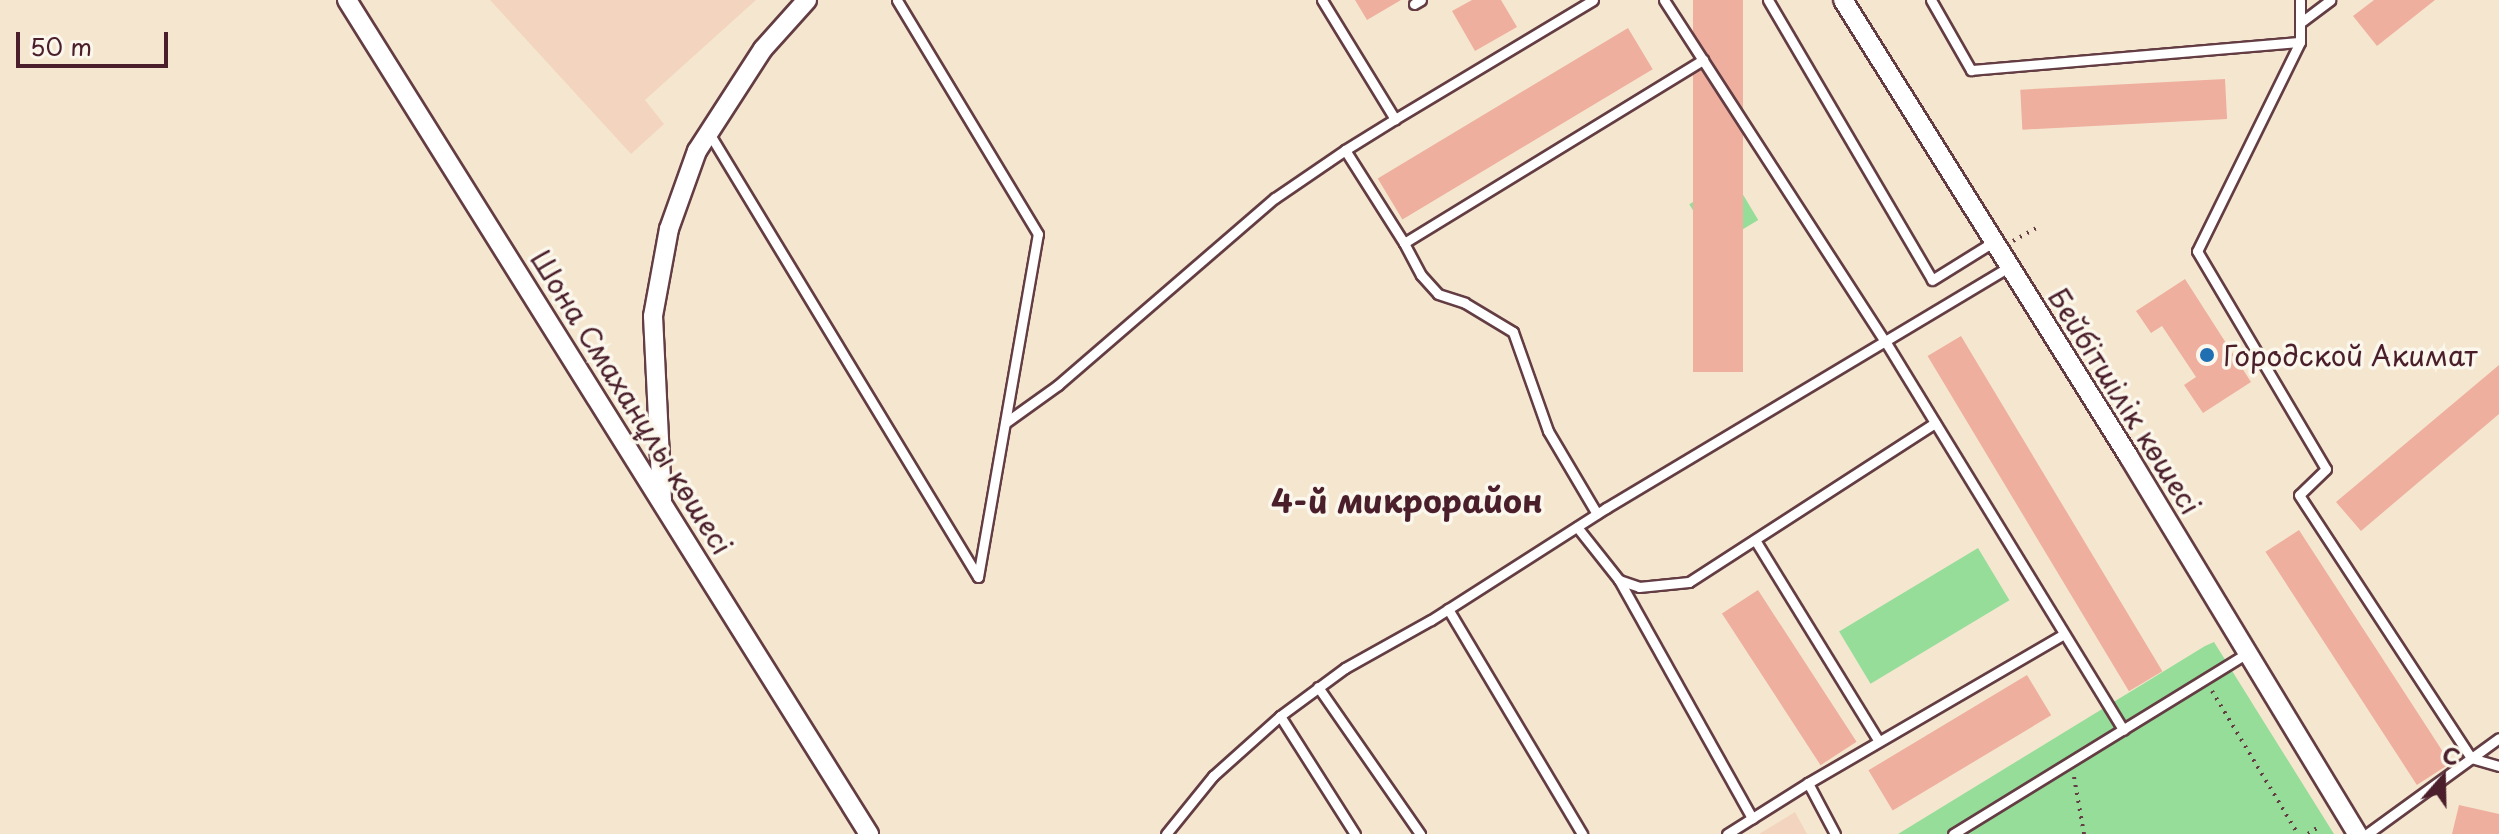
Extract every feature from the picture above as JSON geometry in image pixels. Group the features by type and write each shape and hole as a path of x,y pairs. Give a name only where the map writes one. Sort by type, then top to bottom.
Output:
{"street":[{"name":"Шона Смаханұлы көшесі","path":"347,0 869,834"},
{"path":"662,503 653,316 669,229 682,186 709,133 763,49 807,0"},
{"name":"Бейбітшілік көшесі","path":"1843,0 2357,834"}],"lane":[{"path":"709,133 978,577 1038,234 897,0"},
{"path":"1322,0 1395,119"},
{"path":"1005,423 1058,385 1275,198 1345,150 1593,0"},
{"path":"1664,0 1885,341 2123,730"},
{"path":"1768,0 1932,280 1993,242"},
{"path":"1931,0 1971,70 2300,42"},
{"path":"2300,0 2300,42 2197,251 2326,469 2299,495 2471,758 2499,766"},
{"path":"2300,23 2330,0"},
{"path":"1404,243 1703,60"},
{"path":"1345,150 1421,275 1438,294 1465,303 1513,332 1548,431 1597,514"},
{"path":"1166,834 1213,776 1280,716 1345,668 1448,609 1597,514 2008,267"},
{"path":"1619,580 1647,587 1689,582 1935,423"},
{"path":"1577,527 1619,580 1752,818"},
{"path":"1755,540 1878,740"},
{"path":"1448,609 1582,834"},
{"path":"1727,834 1878,740 2064,634"},
{"path":"1953,834 2247,653"},
{"path":"1318,687 1420,834"},
{"path":"1280,716 1355,834"},
{"path":"2367,834 2499,738"},
{"path":"1808,783 1835,834"}],"path":[{"path":"2205,679 2298,834"},
{"path":"2071,761 2084,834"},
{"path":"2308,834 2317,828"}],"shaded area":[{"path":"490,0 756,0 645,100 664,124 631,154"},
{"path":"1795,812 1807,834 1759,834"}],"green space":[{"path":"1733,178 1758,220 1715,246 1689,204"},
{"path":"1978,548 2009,600 1871,684 1839,631"},
{"path":"2214,642 2334,834 1898,834 2205,646"}],"building":[{"path":"1355,0 1401,0 1367,20"},
{"path":"1472,0 1501,0 1517,27 1475,51 1452,11"},
{"path":"1693,0 1743,0 1743,372 1693,372"},
{"path":"2374,0 2435,0 2377,46 2353,16"},
{"path":"1628,28 1653,69 1402,220 1378,178"},
{"path":"2225,79 2227,119 2022,130 2020,90"},
{"name":"Городской Акимат","path":"2185,279 2251,382 2203,413 2184,385 2196,377 2162,326 2151,333 2136,311"},
{"path":"1961,336 2162,671 2129,691 1928,356"},
{"path":"2499,365 2499,414 2361,531 2336,502"},
{"path":"2299,530 2450,763 2417,785 2265,552"},
{"path":"1758,590 1857,742 1821,765 1722,613"},
{"path":"2027,675 2051,715 1893,811 1868,770"},
{"path":"2459,805 2499,814 2499,834 2452,834"}],"place":[{"name":"Городской Акимат","path":"2207,355"}],"district":[{"name":"4-й микрорайон","path":"1407,500"}]}
